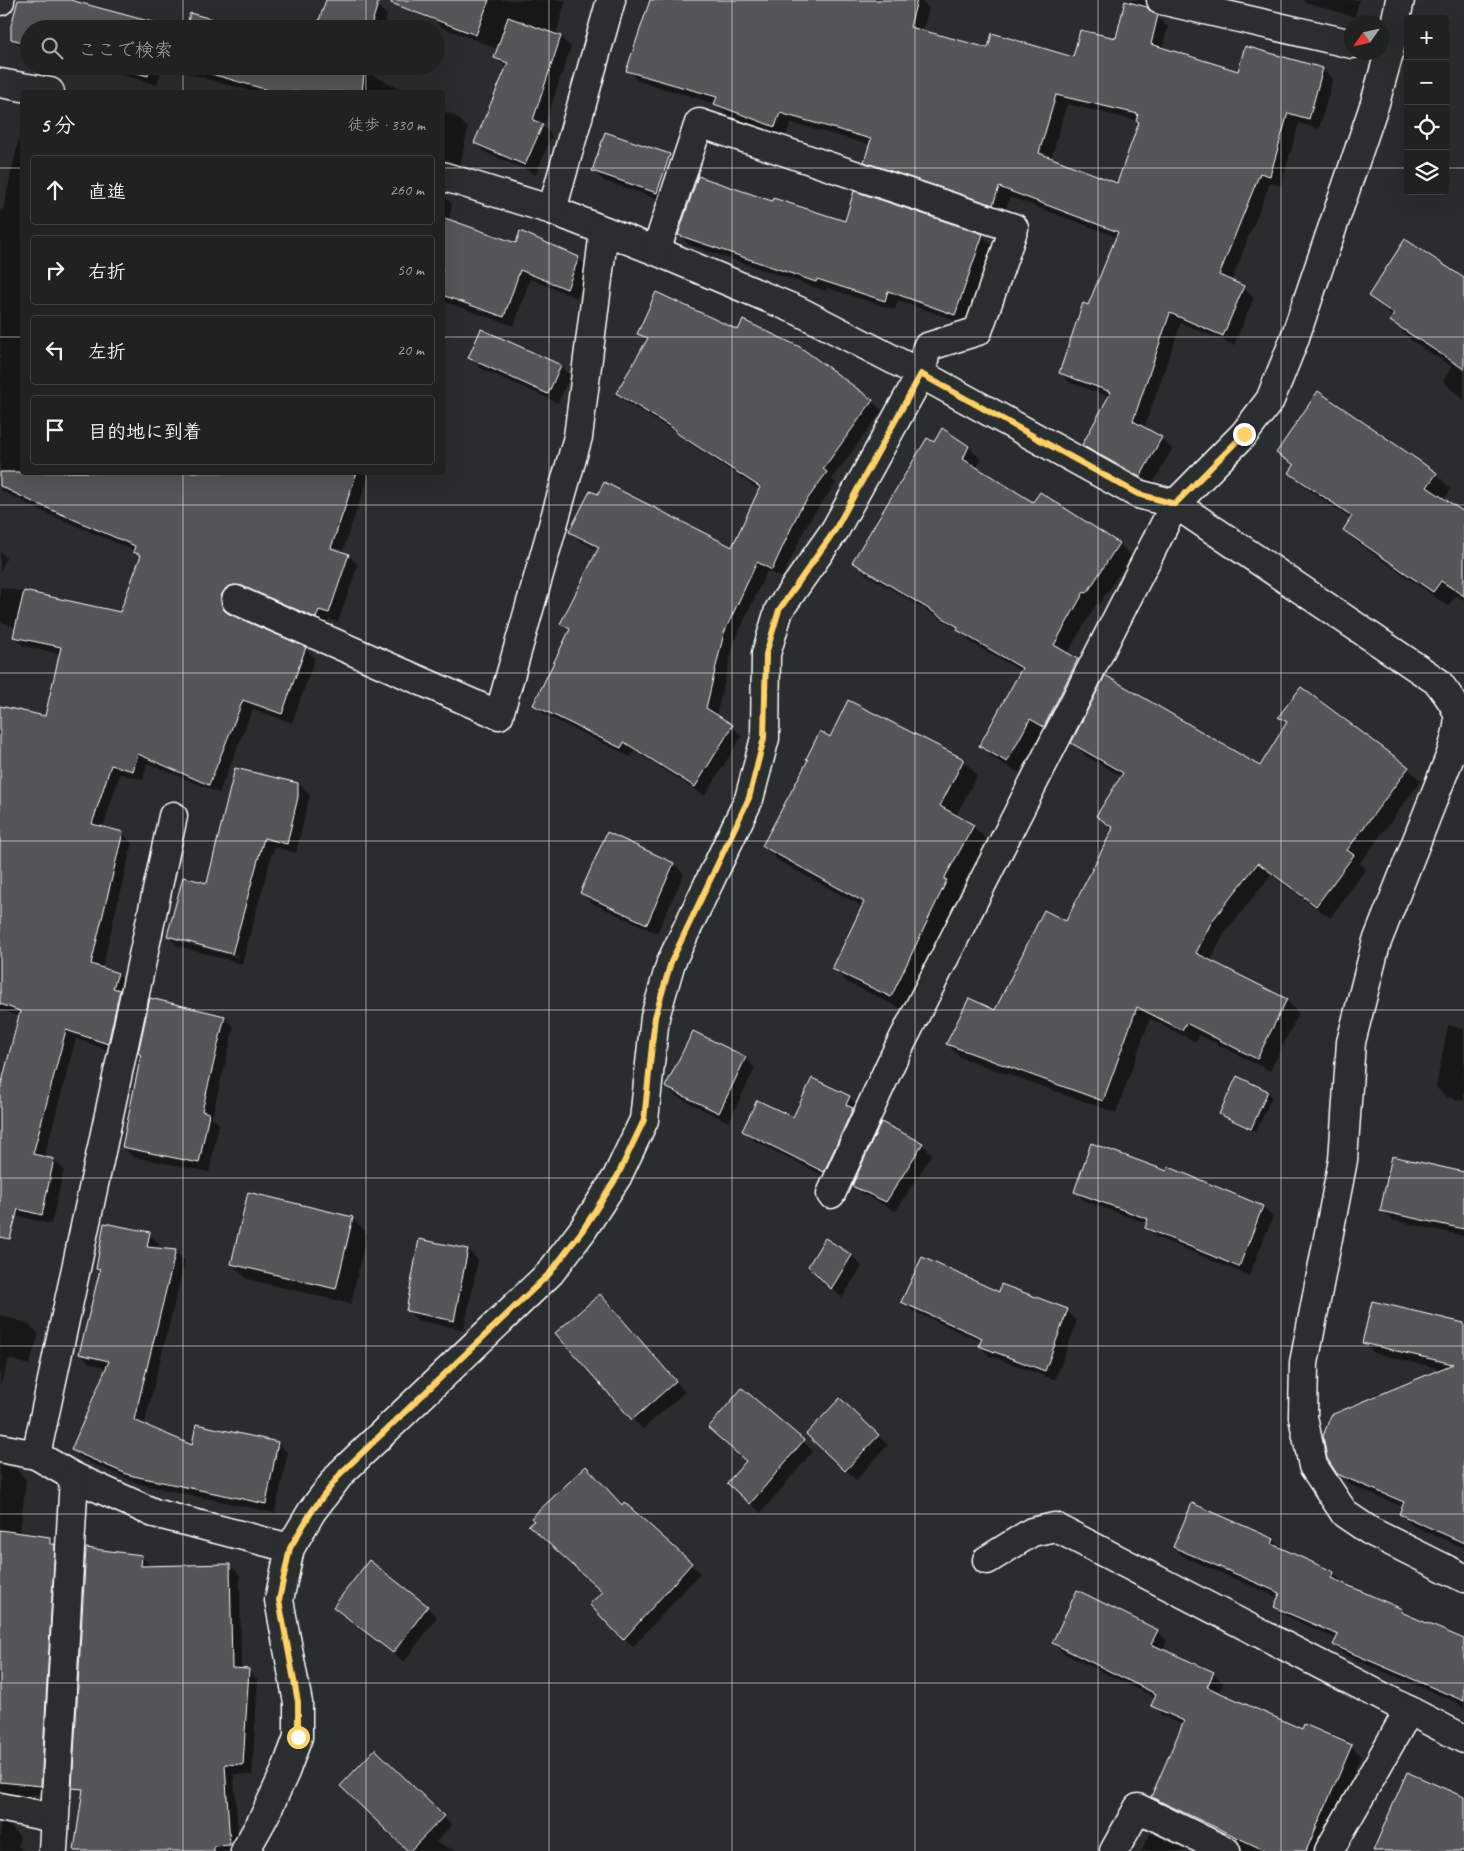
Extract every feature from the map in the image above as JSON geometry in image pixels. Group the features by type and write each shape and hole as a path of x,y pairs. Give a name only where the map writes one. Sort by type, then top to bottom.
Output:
{"street":[{"path":"552,210 611,0"},
{"path":"1161,0 1344,42"},
{"path":"1389,38 1400,0"},
{"path":"831,1194 891,1062 1175,504 1244,434 1270,400 1293,343 1375,103 1383,60"},
{"path":"0,83 39,90"},
{"path":"245,1851 269,1808 298,1737 298,1702 279,1600 290,1548 312,1511 341,1473 550,1273 582,1231 617,1177 644,1120 655,1017 671,962 749,798 764,738 766,654 779,610 835,530 921,374 927,347 978,331 1014,228 699,123 656,251"},
{"path":"445,177 552,210 799,311 921,374 1138,494 1175,504 1438,682 1460,707 1459,724 1451,754 1376,944 1351,1042 1343,1160 1304,1363 1304,1417 1314,1466 1345,1514 1370,1530 1464,1578"},
{"path":"236,600 499,715 578,437 604,231"},
{"path":"36,1455 174,816"},
{"path":"0,1448 36,1455 74,1477 154,1513 290,1548"},
{"path":"52,1851 74,1477"},
{"path":"987,1560 1032,1532 1055,1527 1464,1739"},
{"path":"1329,1851 1410,1710"},
{"path":"0,1807 54,1818"},
{"path":"1114,1851 1138,1808 1226,1851"}],"building":[{"path":"18,0 70,0 144,20 20,20 20,42 11,39 11,26"},
{"path":"326,0 379,0 373,20 319,20"},
{"path":"391,0 489,0 476,35 445,23 445,20 436,20 391,3"},
{"path":"650,0 917,0 910,27 988,48 992,33 1073,57 1080,30 1116,38 1125,1 1147,7 1151,12 1158,15 1151,44 1238,71 1245,46 1323,68 1309,119 1288,113 1270,176 1260,173 1219,275 1244,286 1223,336 1170,313 1133,421 1162,437 1140,477 1082,445 1111,392 1059,373 1083,303 1088,305 1118,232 999,187 993,205 864,162 871,139 780,113 775,127 714,104 717,97 626,71","holes":["1056,95 1138,114 1136,121 1139,122 1117,183 1039,153"]},
{"path":"190,13 216,20 188,20"},
{"path":"508,17 561,36 533,120 543,124 525,165 474,143 508,63 494,58"},
{"path":"215,75 364,75 362,90 268,90"},
{"path":"605,132 670,154 657,193 592,171"},
{"path":"698,176 772,201 773,198 845,221 854,191 983,234 955,315 888,291 885,301 817,279 816,282 678,235"},
{"path":"445,218 516,243 520,231 579,257 567,289 520,270 504,317 445,296"},
{"path":"1405,239 1464,278 1464,369 1390,321 1394,314 1368,296"},
{"path":"656,292 738,330 743,320 800,347 873,400 823,469 827,472 799,511 772,570 757,562 724,633 706,708 733,725 695,787 624,742 621,748 533,705 570,629 560,624 599,547 569,532 590,491 598,494 604,482 732,547 760,487 675,432 676,430 616,393 648,338 637,334"},
{"path":"481,329 561,365 548,394 468,358"},
{"path":"1318,391 1437,473 1427,487 1464,512 1464,596 1441,581 1433,592 1343,530 1352,516 1289,473 1294,465 1276,453"},
{"path":"942,428 969,446 963,459 1033,502 1040,492 1119,543 1087,593 1084,592 1054,645 1078,659 1044,727 1030,719 1007,762 979,746 1022,668 957,630 958,627 852,562 927,438 934,442"},
{"path":"0,472 20,472 20,475 356,475 331,548 349,554 329,613 319,610 316,618 242,586 234,585 227,587 222,594 221,602 224,610 229,614 306,647 282,714 243,700 209,785 138,754 133,771 111,765 92,824 123,832 91,964 118,973 113,988 120,990 108,1044 66,1030 33,1154 54,1159 42,1215 18,1209 10,1239 0,1237 0,1090 20,1011 0,1004 0,706 45,716 61,647 13,637 24,591 120,612 141,555 133,552 135,546 0,486"},
{"path":"1105,675 1260,766 1287,722 1278,717 1301,687 1409,767 1347,850 1354,855 1316,906 1258,863 1212,921 1196,953 1287,999 1257,1059 1186,1023 1182,1030 1137,1007 1103,1101 946,1044 969,998 995,1010 1044,910 1066,921 1113,828 1096,816 1123,773 1071,743"},
{"path":"848,700 964,759 940,806 974,825 944,879 947,880 891,997 832,969 864,902 762,846 808,760 806,759 820,731 830,737"},
{"path":"235,768 298,783 298,797 287,844 264,838 232,954 167,936 183,877 207,883"},
{"path":"607,832 674,863 647,924 580,893"},
{"path":"150,998 225,1016 202,1111 209,1113 199,1163 122,1147 141,1055 138,1053"},
{"path":"693,1031 746,1057 719,1113 665,1087"},
{"path":"1237,1076 1268,1091 1251,1129 1219,1114"},
{"path":"812,1078 850,1096 846,1105 853,1108 824,1172 742,1131 757,1100 793,1117"},
{"path":"881,1122 923,1143 886,1202 852,1186"},
{"path":"1091,1143 1167,1171 1169,1167 1263,1206 1239,1267 1145,1228 1148,1219 1074,1192"},
{"path":"1392,1156 1464,1172 1464,1229 1380,1211"},
{"path":"248,1192 353,1217 336,1289 231,1264"},
{"path":"104,1223 150,1232 147,1247 176,1250 134,1420 192,1445 196,1424 278,1442 266,1504 129,1475 71,1450 109,1361 79,1354 100,1270 96,1269"},
{"path":"825,1238 852,1255 831,1289 808,1266"},
{"path":"419,1239 468,1249 454,1321 406,1311"},
{"path":"922,1257 999,1292 1001,1284 1068,1309 1045,1371 979,1346 982,1338 901,1302"},
{"path":"600,1294 676,1381 632,1420 555,1333"},
{"path":"1372,1301 1464,1323 1464,1543 1399,1514 1404,1502 1337,1474 1327,1458 1323,1436 1331,1415 1453,1364 1362,1343"},
{"path":"742,1388 804,1440 750,1504 727,1483 746,1461 708,1428"},
{"path":"840,1398 879,1435 845,1471 806,1434"},
{"path":"586,1466 622,1505 624,1502 692,1563 623,1640 589,1604 603,1592 528,1525 534,1521 531,1518"},
{"path":"1192,1503 1274,1539 1272,1544 1334,1572 1331,1578 1402,1609 1401,1612 1464,1639 1464,1701 1333,1645 1338,1635 1274,1607 1280,1593 1173,1547"},
{"path":"0,1530 50,1537 50,1544 55,1544 41,1786 0,1782"},
{"path":"86,1548 142,1555 141,1566 230,1564 232,1668 249,1669 243,1765 225,1764 230,1845 214,1846 214,1851 74,1851 83,1789 72,1788"},
{"path":"369,1560 428,1606 393,1653 333,1607"},
{"path":"1077,1590 1158,1630 1151,1644 1214,1672 1207,1687 1302,1729 1304,1724 1352,1745 1306,1851 1266,1851 1151,1797 1184,1721 1151,1706 1156,1694 1052,1643"},
{"path":"375,1749 444,1816 410,1851 340,1786"},
{"path":"1407,1772 1464,1797 1464,1851 1373,1851"}],"route":[{"path":"298,1737 298,1702 279,1600 290,1548 312,1511 341,1473 550,1273 582,1231 617,1177 644,1120 655,1017 671,962 749,798 764,738 766,654 779,610 835,530 921,374 1138,494 1175,504 1244,434"}]}
